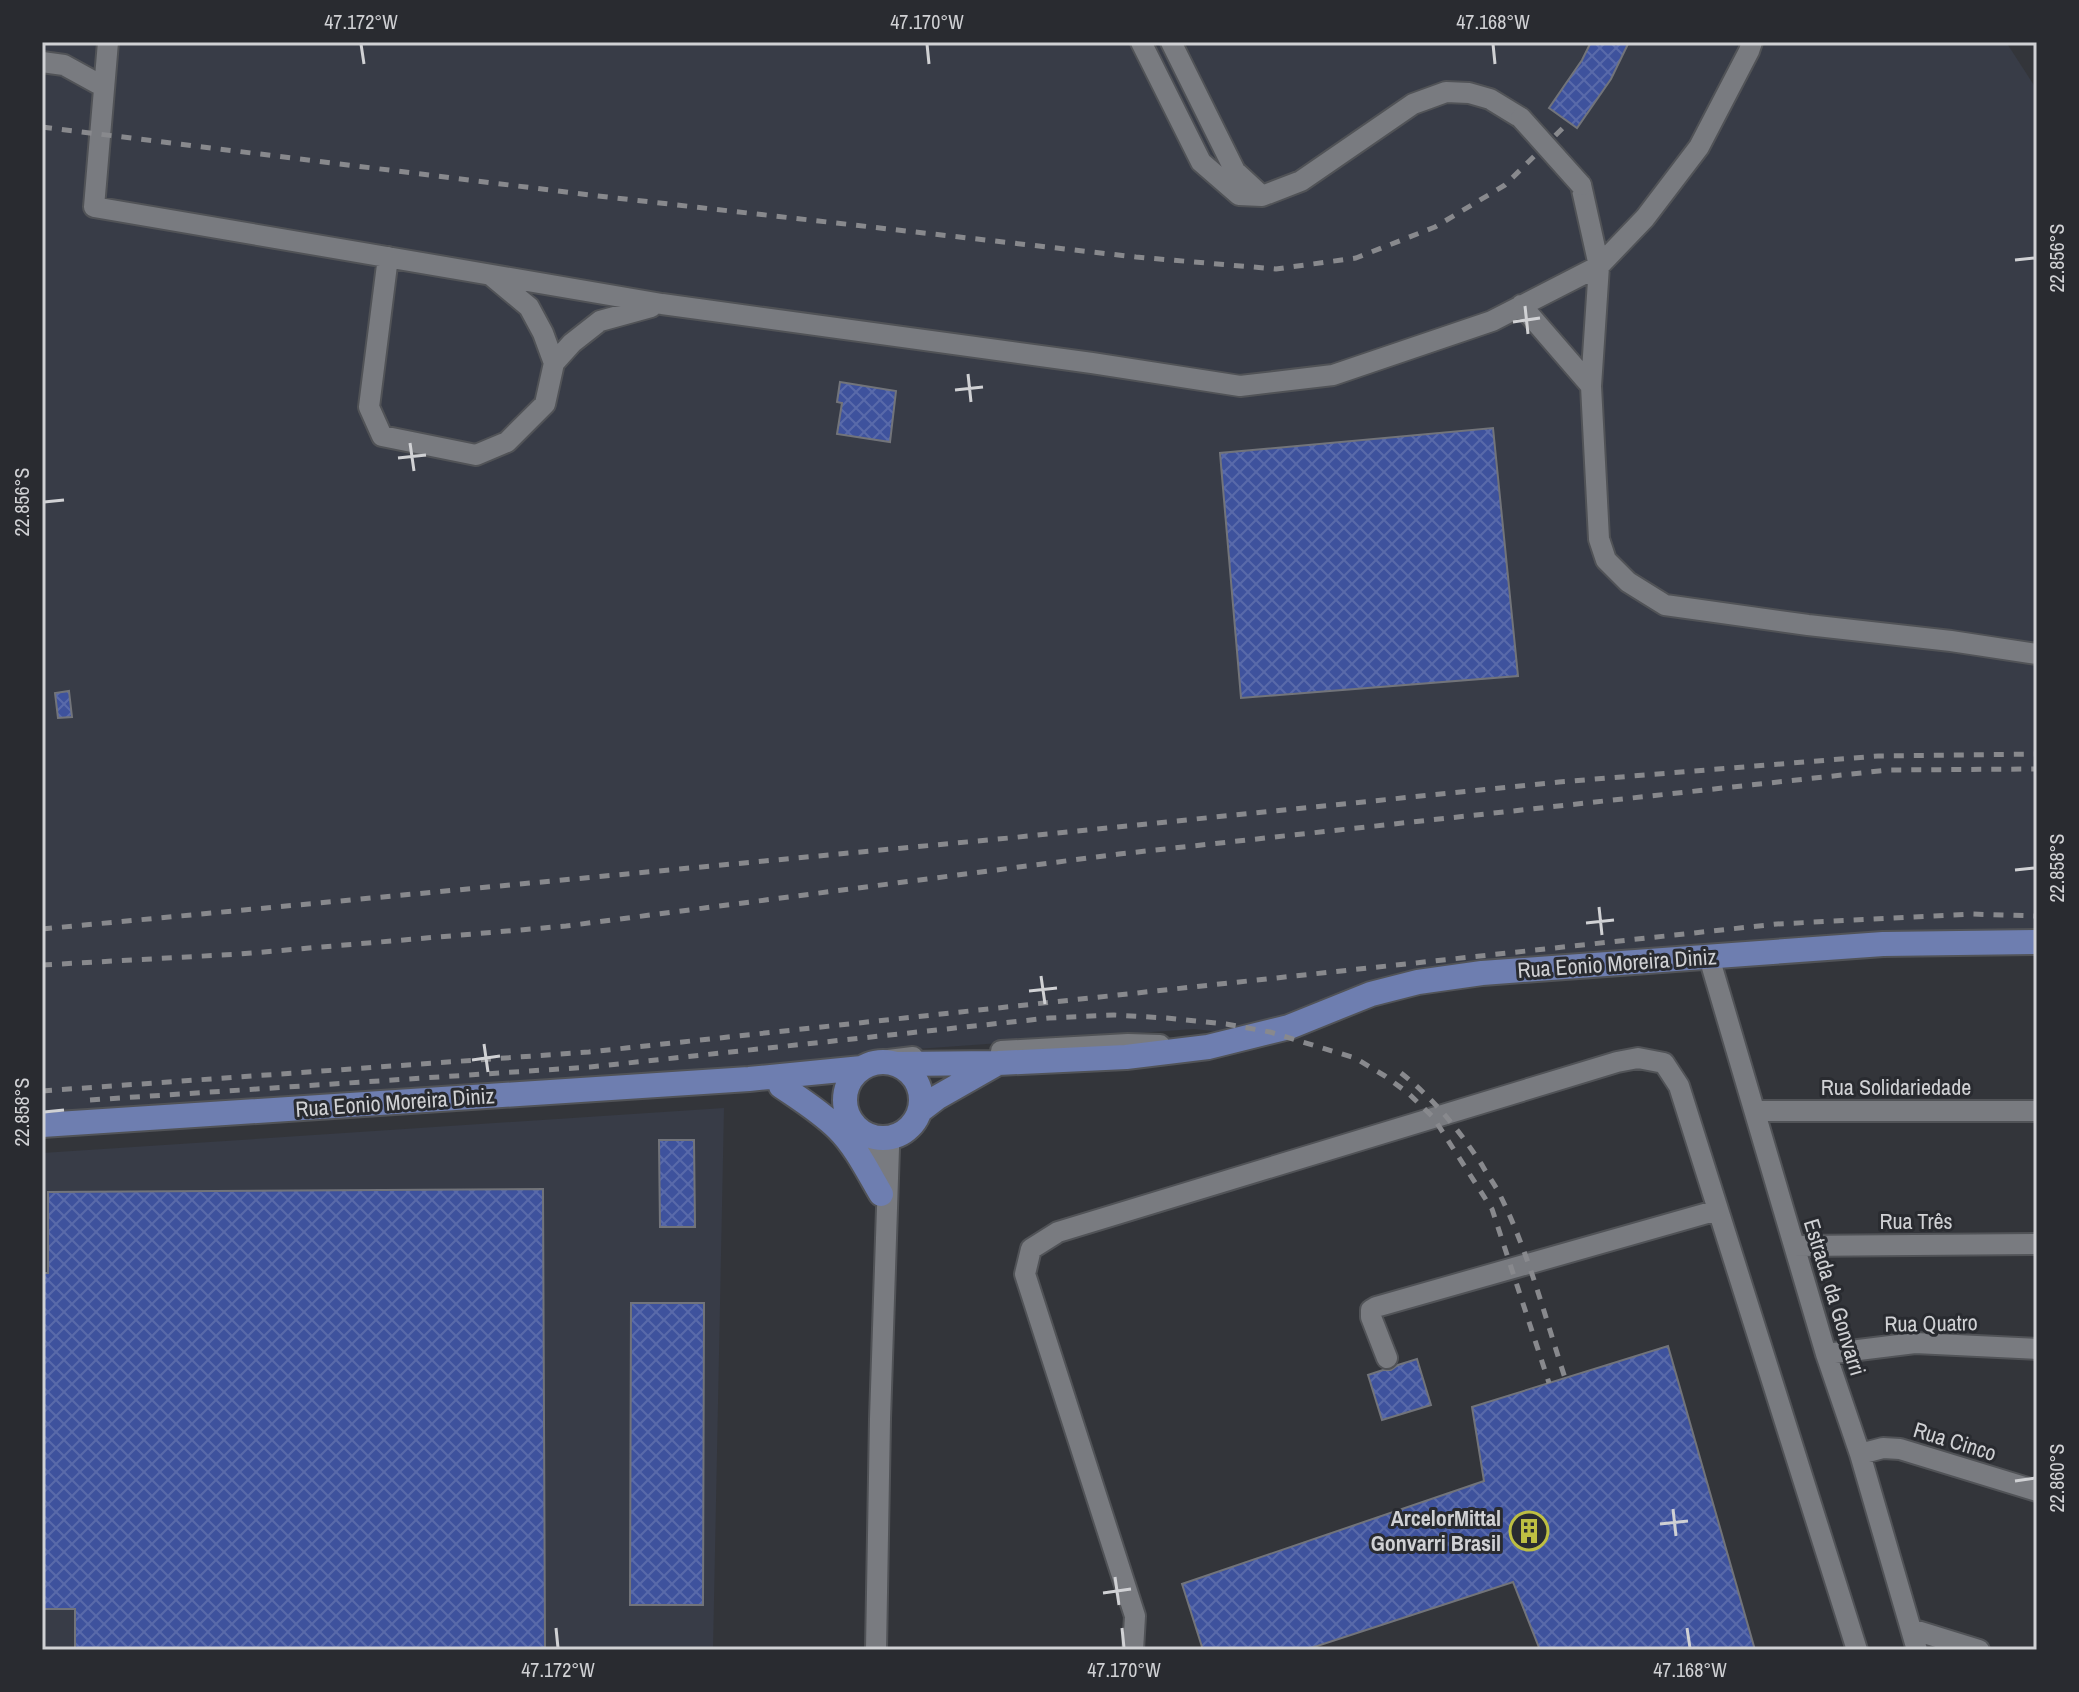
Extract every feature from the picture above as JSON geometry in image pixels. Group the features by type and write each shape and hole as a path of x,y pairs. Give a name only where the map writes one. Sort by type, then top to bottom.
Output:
{"main road":[{"name":"Rua Eonio Moreira Diniz","path":"42,1125 749,1079 880,1064 1126,1057 1208,1047 1289,1027 1371,994 1418,982 1482,973 1883,944 2037,942"},
{"name":"Rua Eonio Moreira Diniz","path":"921,1110 998,1063"},
{"path":"880,1064 913,1075 921,1091 921,1110 914,1123 902,1134 880,1138 858,1130 848,1117 844,1099 849,1081 880,1064"},
{"name":"Rua Eonio Moreira Diniz","path":"749,1079 812,1089 848,1117"},
{"path":"781,1086 839,1129 853,1146 881,1194"}],"street":[{"path":"108,42 94,207 662,304 1240,386 1333,375 1492,321 1599,266 1645,218 1699,147 1752,42"},
{"path":"1141,42 1201,162 1239,195 1262,196 1301,181 1413,104 1446,92 1469,93 1490,99 1521,118 1581,185 1599,266 1591,386 1599,539 1606,560 1628,582 1665,605 2037,654"},
{"path":"1171,42 1235,171 1262,196"},
{"path":"42,62 64,65 104,87"},
{"path":"388,257 369,407 382,436 476,455 507,442 545,404 554,363 572,343 600,321 662,304"},
{"path":"491,275 529,307 554,363"},
{"path":"1521,305 1591,386"},
{"path":"1987,646 2037,643"},
{"name":"Estrada da Gonvarri","path":"1709,957 1917,1650"},
{"name":"Rua Eonio Moreira Diniz","path":"880,1064 939,1055 1128,1044 1208,1047"},
{"path":"1133,1650 1135,1616 1025,1274 1031,1249 1058,1232 1638,1058 1664,1063 1679,1086 1857,1650"},
{"name":"Rua Solidariedade","path":"1755,1111 2037,1111"},
{"path":"880,1138 881,1194 886,1230"},
{"path":"876,1650 889,1148 880,1138"},
{"path":"1387,1358 1371,1317 1371,1310 1376,1307 1718,1210"},
{"name":"Rua Três","path":"1795,1246 2037,1244"},
{"name":"Rua Quatro","path":"1826,1354 1915,1343 2037,1349"},
{"name":"Rua Cinco","path":"1860,1454 1883,1448 1900,1449 2037,1491"},
{"path":"1911,1629 1979,1650"}],"shaded area":[{"path":"42,42 2006,42 2037,90 2037,934 1429,971 1239,1034 1194,1029 875,1052 853,1059 787,1065 42,1115"},
{"path":"724,1108 713,1650 42,1650 42,1153"}],"building":[{"path":"1591,42 1629,42 1611,79 1577,128 1549,108"},
{"path":"840,382 896,391 890,442 837,434 842,403 837,402"},
{"path":"1493,428 1518,676 1241,698 1220,453"},
{"path":"69,691 72,717 58,718 55,693"},
{"path":"659,1140 694,1140 695,1227 660,1227"},
{"path":"543,1189 545,1650 75,1650 75,1609 42,1609 42,1273 48,1273 48,1192"},
{"path":"631,1303 704,1303 703,1605 630,1605"},
{"name":"ArcelorMittal Gonvarri Brasil","path":"1668,1346 1755,1650 1540,1650 1513,1582 1305,1650 1203,1650 1182,1584 1484,1481 1472,1407"},
{"path":"1417,1359 1431,1405 1382,1420 1368,1375"}],"railway":[{"path":"42,127 598,196 1136,257 1276,269 1356,258 1435,227 1505,185 1569,122"},
{"path":"42,929 1009,838 1559,782 1878,756 2037,754"},
{"path":"42,965 240,954 566,926 1119,854 1888,770 2037,769"},
{"path":"42,1091 589,1052 1777,924 1971,914 2037,916"},
{"path":"90,1100 590,1067 1049,1018 1114,1015 1167,1018 1270,1032 1355,1058 1408,1093 1433,1117 1492,1209 1549,1383"},
{"path":"1401,1073 1455,1127 1499,1193 1528,1263 1565,1378"}],"place":[{"name":"ArcelorMittal Gonvarri Brasil","path":"1529,1531"}]}
